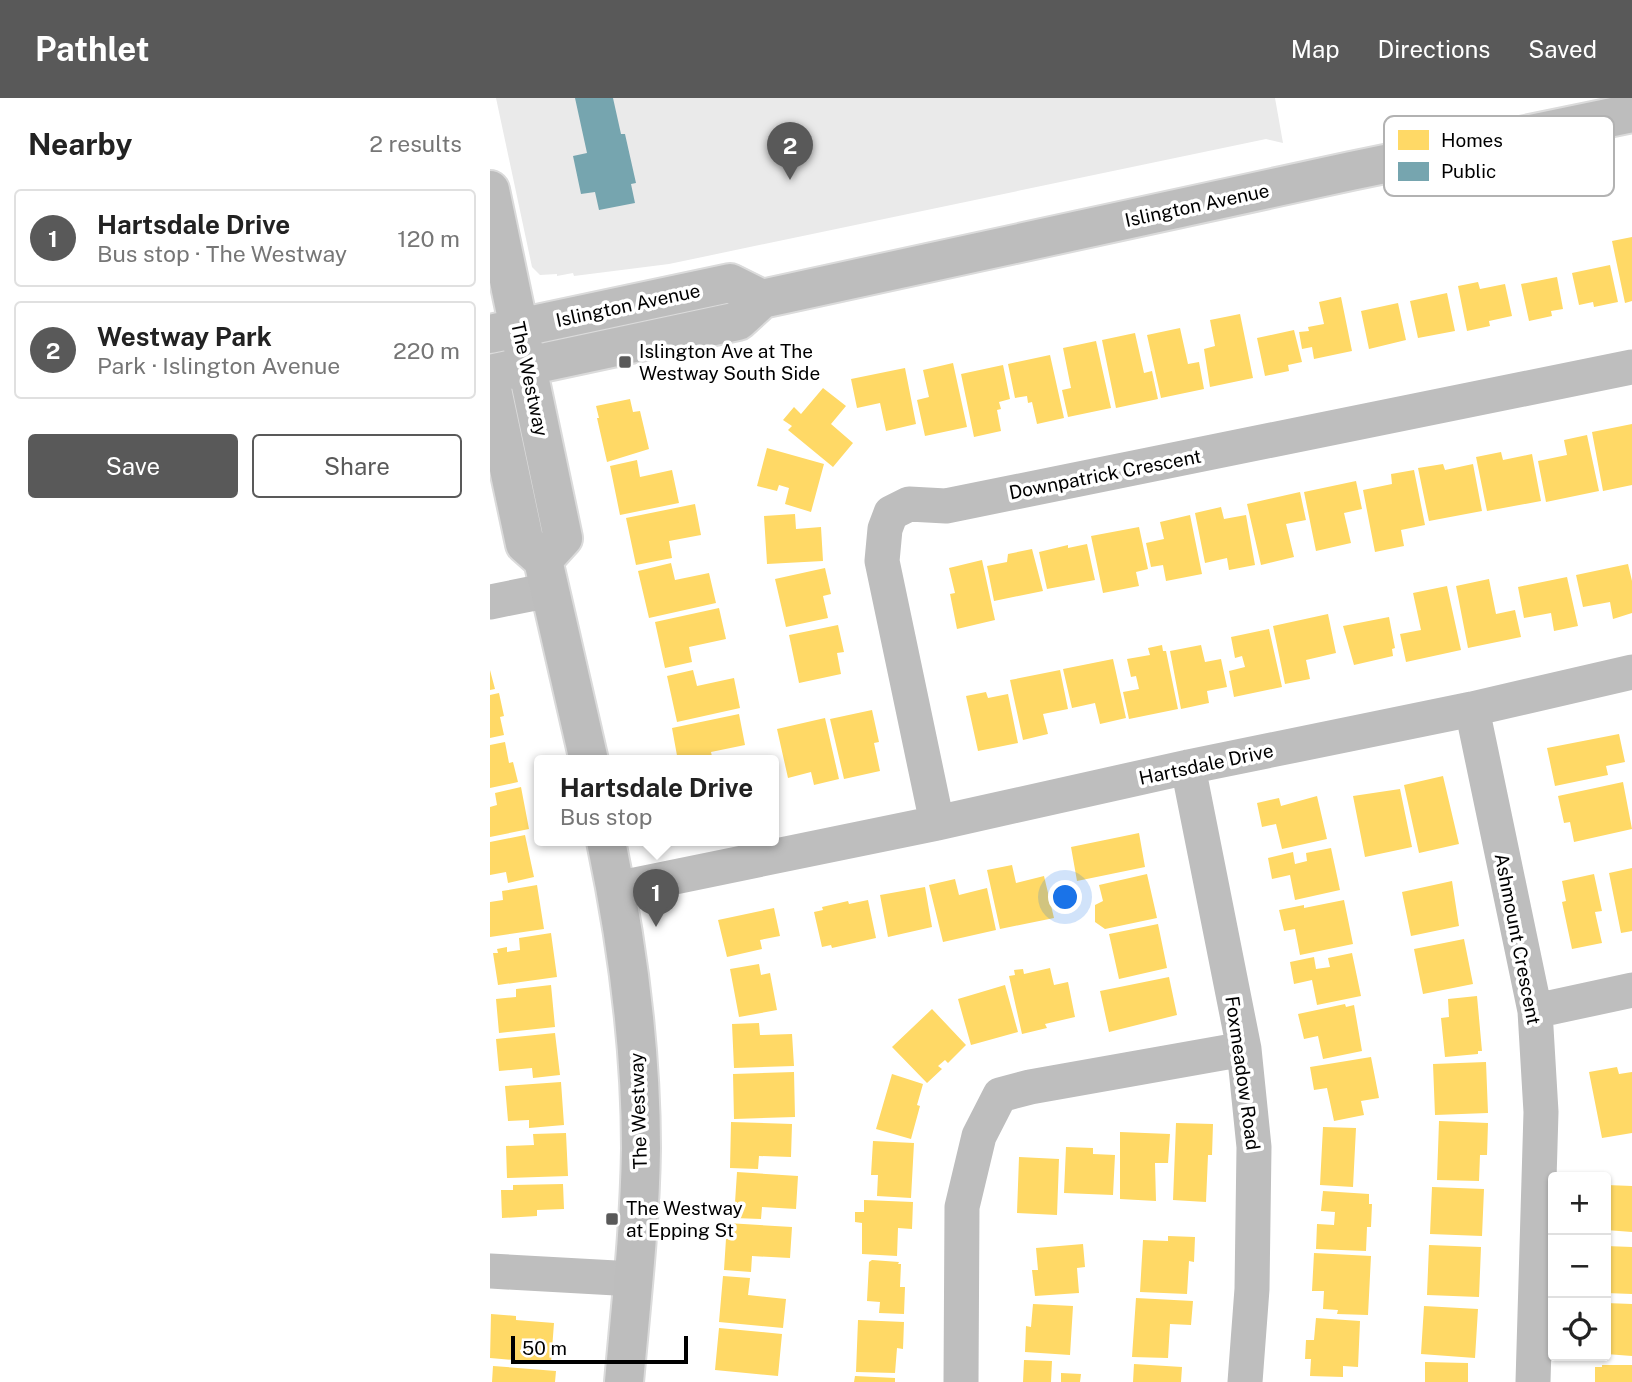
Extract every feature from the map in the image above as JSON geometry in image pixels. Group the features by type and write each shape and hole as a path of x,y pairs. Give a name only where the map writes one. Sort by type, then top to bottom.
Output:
{"main road":[{"name":"Islington Avenue","path":"1614,118 1632,114"},
{"name":"Islington Avenue","path":"490,374 738,321 762,299 1384,163"},
{"name":"The Westway","path":"490,190 504,331 527,367 563,538 546,575"},
{"name":"Islington Avenue","path":"504,331 730,283 762,299"},
{"name":"The Westway","path":"490,380 525,544 546,575 588,755"},
{"name":"The Westway","path":"607,846 632,1002 640,1118 639,1201 624,1382"}],"street":[{"name":"Downpatrick Crescent","path":"937,823 882,561 885,529 891,513 909,504 946,506 1632,367"},
{"path":"490,602 546,575"},
{"name":"Hartsdale Drive","path":"616,889 1472,709 1632,672"},
{"name":"Ashmount Crescent","path":"1472,709 1535,1011 1541,1112 1533,1382"},
{"name":"Foxmeadow Road","path":"1188,767 1244,1049 1254,1147 1252,1289 1245,1382"},
{"path":"1535,1011 1632,990"},
{"path":"961,1382 962,1207 979,1136 1000,1096 1030,1087 1244,1049"},
{"path":"490,1271 634,1279"}],"shaded area":[{"path":"496,98 1275,98 1283,143 1266,139 669,264 557,276 540,275 532,267"}],"building: Homes":[{"path":"1632,237 1632,301 1625,303 1612,241"},
{"path":"1610,265 1618,302 1594,307 1593,302 1579,305 1572,273"},
{"path":"1557,277 1563,309 1551,311 1552,316 1529,321 1521,284"},
{"path":"1478,282 1480,289 1505,284 1512,316 1489,321 1490,326 1467,331 1458,286"},
{"path":"1447,293 1455,331 1418,338 1410,301"},
{"path":"1341,297 1352,351 1314,359 1312,347 1302,349 1299,332 1324,324 1319,302"},
{"path":"1398,303 1406,340 1369,349 1361,311"},
{"path":"1240,314 1253,378 1210,387 1204,349 1215,346 1210,320"},
{"path":"1180,328 1188,364 1199,362 1204,389 1161,398 1147,335"},
{"path":"1294,330 1302,362 1288,365 1289,371 1265,376 1257,338"},
{"path":"1135,333 1144,373 1152,371 1158,399 1116,408 1102,340"},
{"path":"1096,341 1111,408 1068,417 1062,390 1071,388 1063,348"},
{"path":"1050,355 1064,418 1037,424 1032,402 1028,403 1027,396 1015,398 1008,364"},
{"path":"953,363 967,427 925,436 917,400 929,397 923,370"},
{"path":"1003,365 1010,399 999,402 1001,409 997,410 1001,431 974,437 961,374"},
{"path":"905,368 916,424 886,431 880,403 857,408 851,379"},
{"path":"823,388 846,406 831,424 853,443 833,467 788,430 792,426 783,420 794,407 801,414"},
{"path":"630,399 633,412 640,411 649,449 607,462 596,406"},
{"path":"1632,424 1632,485 1603,491 1592,432"},
{"path":"1587,435 1599,491 1546,502 1538,461 1567,455 1564,440"},
{"path":"767,448 824,464 811,512 785,504 789,488 779,485 777,491 757,486"},
{"path":"1501,452 1503,460 1532,454 1541,501 1487,511 1476,457"},
{"path":"637,460 640,477 672,470 679,503 620,515 610,466"},
{"path":"1443,464 1445,470 1473,464 1482,511 1429,521 1418,468"},
{"path":"1414,470 1425,525 1401,530 1404,546 1375,552 1363,490 1392,484 1391,474"},
{"path":"1356,481 1362,509 1344,513 1351,543 1316,551 1304,492"},
{"path":"1300,492 1306,520 1286,524 1294,557 1261,565 1247,504"},
{"path":"695,504 701,535 669,541 672,558 636,565 626,518"},
{"path":"1221,507 1224,519 1246,515 1255,565 1229,570 1227,558 1205,563 1195,513"},
{"path":"795,514 796,529 821,527 823,561 767,564 764,516"},
{"path":"1190,515 1202,574 1166,581 1163,565 1151,567 1146,543 1164,539 1160,522"},
{"path":"1139,527 1148,569 1136,572 1139,586 1103,593 1091,536"},
{"path":"1087,544 1095,580 1047,589 1039,552 1068,545 1068,548"},
{"path":"1032,549 1043,591 994,601 987,566 1007,562 1008,554"},
{"path":"982,560 995,620 957,629 950,594 955,593 949,568"},
{"path":"671,563 675,580 709,573 716,603 649,618 638,571"},
{"path":"1628,564 1632,581 1632,613 1613,619 1610,602 1583,607 1576,575"},
{"path":"825,568 831,594 823,596 828,618 786,627 775,579"},
{"path":"1567,577 1578,626 1554,631 1551,613 1524,618 1518,587"},
{"path":"1489,579 1496,614 1515,610 1521,637 1468,648 1456,586"},
{"path":"1447,586 1461,650 1406,662 1400,634 1421,630 1413,593"},
{"path":"719,608 726,639 689,647 692,662 665,668 655,622"},
{"path":"1328,614 1336,653 1306,660 1310,679 1285,684 1273,626"},
{"path":"1389,617 1395,648 1392,649 1393,656 1354,665 1343,626"},
{"path":"838,625 844,652 837,653 841,674 799,683 789,635"},
{"path":"1269,629 1282,687 1234,697 1229,671 1245,667 1242,656 1235,658 1231,637"},
{"path":"1162,645 1163,651 1166,651 1178,709 1129,719 1123,692 1139,689 1136,676 1131,677 1127,659 1150,655 1148,648"},
{"path":"1201,645 1205,662 1221,659 1227,687 1207,691 1209,703 1181,709 1170,651"},
{"path":"1113,659 1126,718 1100,724 1095,703 1072,708 1063,669"},
{"path":"490,670 495,689 490,690"},
{"path":"693,670 697,686 734,678 740,708 677,722 667,676"},
{"path":"1060,670 1068,709 1043,714 1048,734 1023,740 1010,680"},
{"path":"986,692 988,698 1008,694 1018,743 978,751 966,696"},
{"path":"499,693 504,716 500,717 504,735 490,738 490,695"},
{"path":"872,710 879,742 874,743 880,771 844,779 830,719"},
{"path":"739,714 745,745 711,752 712,755 677,755 672,728"},
{"path":"825,718 839,779 814,785 811,772 788,778 777,729"},
{"path":"1619,734 1625,762 1606,766 1608,775 1555,786 1547,748"},
{"path":"505,742 509,763 513,762 518,782 490,788 490,745"},
{"path":"1443,776 1459,844 1419,853 1404,785"},
{"path":"1623,782 1632,829 1574,842 1570,822 1564,823 1558,796"},
{"path":"521,787 529,829 490,837 490,807 497,805 495,793"},
{"path":"1400,789 1412,847 1365,857 1353,796"},
{"path":"1317,796 1327,839 1282,849 1276,824 1262,827 1257,803 1279,798 1281,806"},
{"path":"1139,833 1145,867 1077,881 1071,847"},
{"path":"525,835 534,877 508,883 506,872 490,875 490,842"},
{"path":"1331,848 1340,890 1295,900 1290,875 1272,879 1268,858 1293,852 1295,864 1307,861 1306,853"},
{"path":"1012,865 1016,883 1044,876 1054,918 1000,929 987,870"},
{"path":"1632,868 1632,931 1621,933 1609,873"},
{"path":"1147,874 1157,918 1105,929 1095,922 1095,905 1103,901 1099,885"},
{"path":"1594,874 1602,911 1595,912 1602,943 1572,949 1562,902 1566,901 1562,881"},
{"path":"955,879 959,895 987,888 996,930 943,942 929,885"},
{"path":"1452,881 1459,926 1411,936 1402,892"},
{"path":"537,885 544,929 490,937 490,902 503,900 502,891"},
{"path":"925,887 932,927 888,937 880,895"},
{"path":"868,900 876,938 832,948 831,945 822,947 814,912 823,910 822,907 848,901 849,904"},
{"path":"1344,900 1353,944 1300,955 1295,929 1284,931 1279,910"},
{"path":"774,908 780,936 760,940 762,949 727,957 718,920"},
{"path":"1158,924 1167,968 1119,979 1109,934"},
{"path":"551,933 557,977 498,985 493,953 498,953 497,949 507,947 507,952 520,950 519,938"},
{"path":"1464,939 1473,984 1423,994 1414,949"},
{"path":"1352,953 1361,996 1317,1005 1312,980 1294,984 1290,962 1314,957 1316,969 1330,967 1328,958"},
{"path":"759,964 761,975 770,973 777,1010 739,1017 730,969"},
{"path":"1050,968 1054,985 1068,982 1075,1017 1045,1024 1047,1028 1022,1034 1009,976 1015,975 1014,970 1023,969 1024,974"},
{"path":"1169,977 1177,1015 1109,1032 1100,991"},
{"path":"551,985 555,1027 499,1033 496,999 516,997 516,989"},
{"path":"1005,985 1018,1032 971,1045 958,999"},
{"path":"1477,996 1482,1051 1478,1051 1478,1054 1445,1057 1441,1018 1449,1017 1448,999"},
{"path":"1345,1004 1346,1007 1354,1005 1362,1051 1323,1059 1318,1036 1304,1039 1298,1014"},
{"path":"932,1009 966,1045 948,1063 945,1060 938,1066 942,1069 927,1083 892,1047"},
{"path":"759,1023 760,1035 792,1034 794,1066 734,1068 732,1024"},
{"path":"555,1033 560,1075 533,1078 532,1068 499,1071 496,1039"},
{"path":"1371,1057 1379,1098 1361,1101 1364,1115 1334,1121 1327,1088 1314,1090 1310,1067"},
{"path":"1486,1062 1488,1113 1435,1115 1433,1064"},
{"path":"1617,1067 1619,1074 1632,1072 1632,1133 1602,1138 1589,1072"},
{"path":"794,1072 795,1117 734,1119 733,1074"},
{"path":"892,1074 923,1084 911,1139 876,1129"},
{"path":"561,1082 564,1125 529,1128 529,1120 508,1121 505,1086"},
{"path":"1439,1121 1488,1123 1487,1155 1480,1155 1479,1181 1437,1180"},
{"path":"731,1122 792,1124 791,1157 759,1156 758,1169 730,1168"},
{"path":"1176,1123 1213,1124 1212,1155 1208,1155 1206,1202 1173,1200"},
{"path":"1323,1127 1356,1128 1353,1187 1320,1185"},
{"path":"1120,1132 1170,1134 1168,1163 1155,1163 1156,1201 1120,1199"},
{"path":"566,1133 568,1176 507,1178 506,1146 534,1145 533,1134"},
{"path":"873,1141 914,1143 911,1198 877,1196 878,1175 871,1175"},
{"path":"1066,1147 1093,1148 1093,1154 1115,1155 1113,1195 1064,1193"},
{"path":"1019,1157 1059,1159 1057,1215 1017,1213"},
{"path":"737,1172 798,1176 796,1209 762,1207 761,1219 734,1218"},
{"path":"563,1184 564,1209 537,1210 537,1216 502,1218 501,1190 513,1190 513,1185"},
{"path":"1611,1185 1632,1186 1632,1232 1611,1230"},
{"path":"1432,1187 1484,1189 1482,1236 1430,1234"},
{"path":"1323,1191 1369,1194 1369,1204 1372,1204 1371,1227 1367,1227 1366,1251 1316,1249 1317,1224 1334,1225 1335,1212 1321,1211"},
{"path":"864,1200 913,1202 912,1229 898,1228 897,1256 862,1254 862,1223 855,1222 855,1212 864,1212"},
{"path":"727,1223 792,1227 790,1258 752,1256 751,1272 724,1270"},
{"path":"1168,1236 1195,1237 1194,1262 1189,1261 1187,1294 1140,1292 1143,1240 1168,1241"},
{"path":"1083,1244 1085,1267 1077,1268 1079,1293 1035,1296 1032,1270 1038,1270 1036,1248"},
{"path":"1429,1245 1481,1247 1479,1297 1427,1295"},
{"path":"1611,1246 1632,1247 1632,1294 1611,1293"},
{"path":"1314,1253 1371,1256 1368,1315 1337,1314 1338,1310 1323,1309 1324,1291 1312,1291"},
{"path":"872,1260 901,1264 900,1287 905,1287 904,1314 879,1313 880,1302 867,1301 869,1262"},
{"path":"723,1276 750,1278 748,1295 786,1299 783,1328 719,1322"},
{"path":"1136,1298 1193,1301 1191,1325 1170,1324 1168,1358 1132,1357"},
{"path":"1611,1303 1632,1304 1632,1356 1611,1354"},
{"path":"1033,1304 1073,1306 1070,1355 1025,1352 1026,1326 1031,1327"},
{"path":"1424,1306 1478,1309 1475,1358 1421,1354"},
{"path":"491,1314 516,1316 516,1320 554,1323 551,1363 490,1358"},
{"path":"1316,1318 1360,1321 1358,1367 1343,1366 1343,1377 1310,1376 1311,1359 1305,1359 1306,1340 1314,1340"},
{"path":"858,1320 904,1322 903,1349 897,1348 895,1373 856,1372"},
{"path":"719,1328 782,1334 778,1376 715,1370"},
{"path":"1024,1360 1052,1361 1051,1382 1023,1382"},
{"path":"1425,1362 1468,1363 1468,1382 1425,1382"},
{"path":"1134,1364 1182,1367 1181,1382 1133,1382"},
{"path":"1632,1365 1632,1382 1595,1382 1595,1367"},
{"path":"493,1366 556,1371 555,1382 492,1382"},
{"path":"1061,1373 1081,1374 1080,1382 1061,1382"},
{"path":"855,1376 895,1378 895,1382 854,1382"}],"building: Public":[{"path":"575,98 613,98 621,134 625,134 636,183 631,184 635,203 599,210 595,192 581,194 573,156 587,153"}],"place":[{"name":"Westway Park","path":"790,180"},
{"name":"Islington Ave at The Westway South Side","path":"625,362"},
{"name":"Hartsdale Drive","path":"656,927"},
{"name":"The Westway at Epping St","path":"612,1219"}]}
